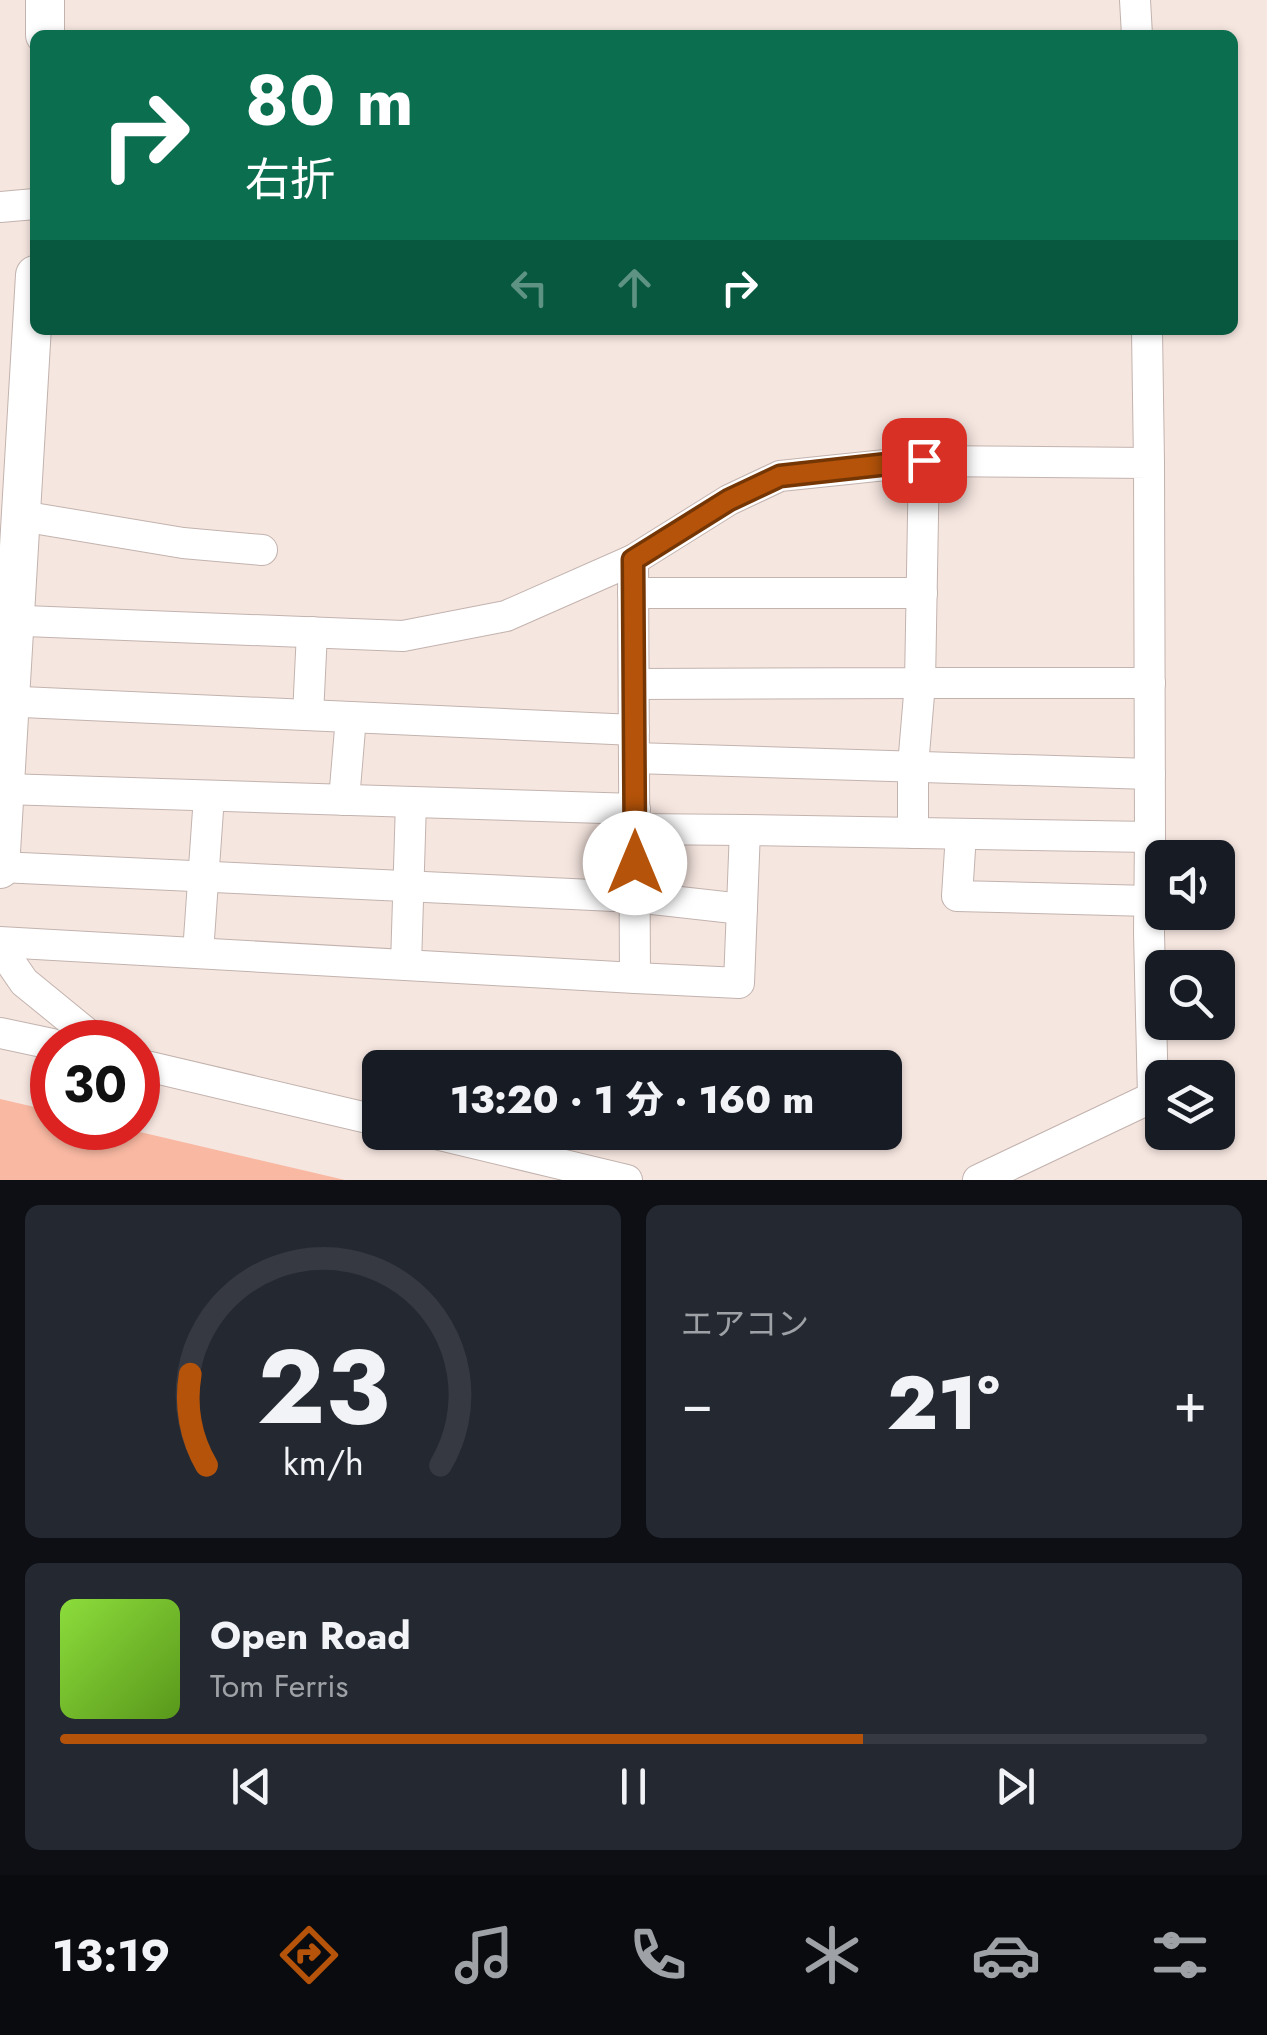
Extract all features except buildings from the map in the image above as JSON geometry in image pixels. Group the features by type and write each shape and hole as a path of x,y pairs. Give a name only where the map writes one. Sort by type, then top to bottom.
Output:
{"street":[{"path":"44,30 45,0"},
{"path":"1136,0 1137,30"},
{"path":"0,207 30,204"},
{"path":"30,330 7,620 0,868 635,897 742,910"},
{"path":"3,807 209,796 411,802 745,830 1150,837 1147,335"},
{"path":"7,620 403,636 506,616 633,560 729,500 780,476 924,460 1149,462"},
{"path":"913,833 924,460"},
{"path":"14,504 183,543 262,550"},
{"path":"633,560 635,978"},
{"path":"633,593 922,593"},
{"path":"308,716 312,632"},
{"path":"634,684 1150,683"},
{"path":"5,702 351,717 913,766 1150,774"},
{"path":"344,800 351,717"},
{"path":"198,953 209,796"},
{"path":"406,965 411,802"},
{"path":"0,944 740,984 745,830"},
{"path":"961,834 956,896 1145,900"},
{"path":"978,1180 1153,1097 1150,930"},
{"path":"0,944 24,982 71,1020"},
{"path":"0,1032 30,1039"},
{"path":"160,1069 362,1118"},
{"path":"502,1150 627,1180"}],"shaded area":[{"path":"0,1099 30,1106 30,1150 160,1150 160,1137 345,1180 0,1180"}],"route":[{"path":"635,863 633,560 729,500 780,476 924,460"}]}
